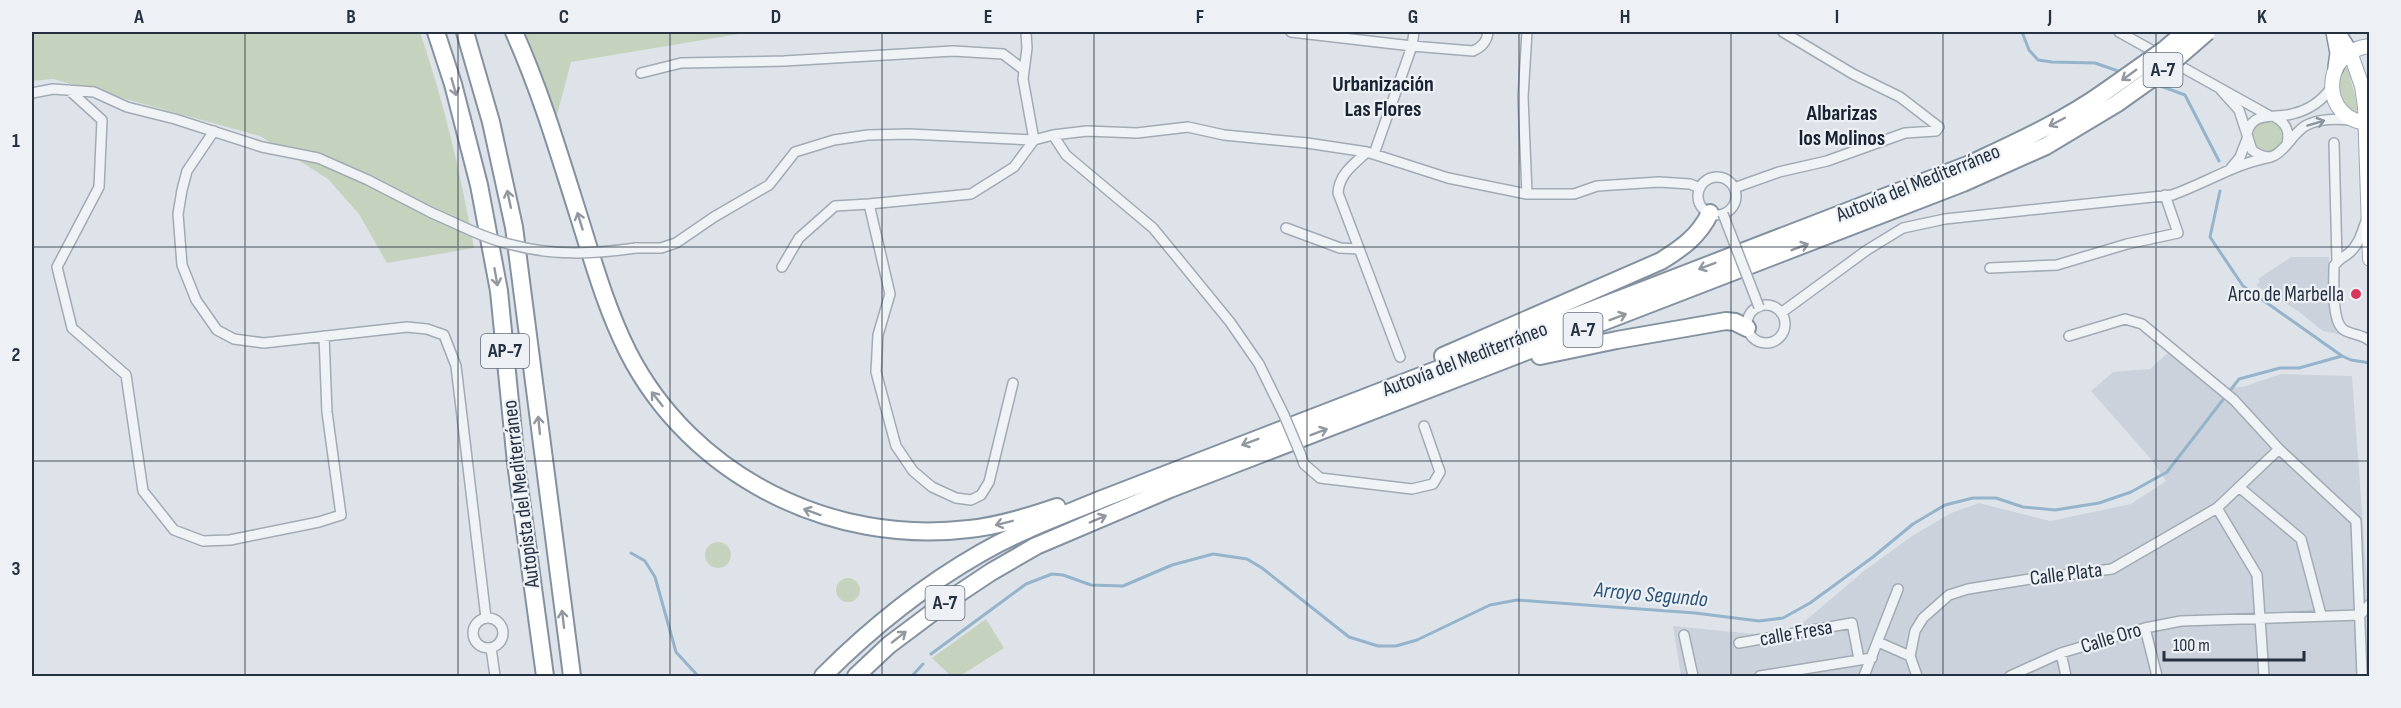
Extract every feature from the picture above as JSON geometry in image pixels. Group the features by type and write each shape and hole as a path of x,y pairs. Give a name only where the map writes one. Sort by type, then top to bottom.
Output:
{"highway":[{"name":"Autopista del Mediterráneo","path":"436,32 453,84 479,185 499,291 516,463 546,676"},
{"name":"Autopista del Mediterráneo","path":"465,32 491,122 514,225 572,676"},
{"path":"514,32 533,78 565,170 599,283 627,351 644,383 668,412 712,456 761,490 811,512 877,529 968,530 1019,519 1072,502 1102,499"},
{"name":"Autovía del Mediterráneo","path":"856,676 889,645 949,600 991,572 1045,542 1170,489 1963,183 2046,146 2111,98 2185,32"},
{"name":"Autovía del Mediterráneo","path":"823,676 861,640 939,579 996,546 1102,499 1970,164 2161,72 2207,32"},
{"path":"2336,32 2350,52"},
{"path":"2336,32 2338,53 2336,67"},
{"path":"1369,396 1421,366 1661,261 1683,247 1716,213"},
{"path":"1422,392 1446,389 1537,357 1573,348 1726,321 1735,322 1747,328"},
{"path":"516,463 514,508 537,676"}],"main road":[{"path":"2367,145 2360,128 2339,109 2331,88 2336,67 2350,52 2370,46"},
{"path":"2350,52 2362,86 2368,123 2370,259"},
{"path":"2352,120 2368,123"}],"street":[{"path":"782,267 799,238 835,206 971,194 1014,167 1034,140 1023,79 1028,48 1026,32"},
{"path":"1291,32 1473,51 1482,47 1488,38 1488,32"},
{"path":"1400,357 1338,192 1338,185 1343,174 1370,153 1412,46 1414,32"},
{"path":"1527,32 1523,97 1527,194"},
{"path":"1734,188 1779,172 1827,161 1905,133 1936,131 1939,127 1900,97 1853,74 1783,32"},
{"path":"2119,32 2272,116 2285,125 2289,137 2287,144"},
{"path":"641,73 681,63 784,61 953,51 1003,54 1024,70"},
{"path":"2229,169 2240,157 2251,123 2307,109 2321,101 2331,88"},
{"path":"32,93 53,89 94,92 127,107 262,147 318,158 485,236 512,245 546,252 578,254 636,248 661,248 676,243 714,217 770,185 795,152 834,140 909,134 1034,140 1087,131 1137,133 1188,127 1224,135 1307,143 1370,153 1448,178 1527,194 1574,194 1597,186 1659,182 1690,184 1700,188"},
{"path":"2220,89 2240,110 2249,145 2258,154 2271,157"},
{"path":"69,90 102,120 99,187 57,267 72,328 126,375 143,491 174,530 203,542 230,540 319,522 341,514 327,412 324,336"},
{"path":"1781,313 1867,250 1903,228 1945,219 2165,195 2199,185 2229,169 2271,157 2283,150 2305,126 2337,119 2352,120"},
{"path":"214,132 187,171 178,214 182,265 196,300 217,330 234,339 264,343 407,327 427,329 444,335 456,366 486,618"},
{"path":"1053,135 1066,154 1153,228 1230,322 1259,364 1284,414 1304,464 1320,478 1412,489 1433,484 1440,472 1424,426"},
{"path":"2334,143 2337,261 2334,274 2335,308 2341,329 2370,341"},
{"path":"1716,213 1733,206 1736,194 1734,188 1726,180 1714,177 1700,188 1699,200 1701,205 1716,213 1759,307"},
{"path":"1990,268 2057,265 2127,244 2178,233 2165,195"},
{"path":"869,204 890,294 878,335 876,372 896,446 913,471 932,487 956,498 971,500 981,495 989,482 1013,383"},
{"path":"2337,261 2350,252 2359,240 2368,213"},
{"path":"1286,228 1340,248 1359,249"},
{"path":"1771,306 1781,313 1785,324 1777,340 1771,343 1754,339 1747,328 1751,313 1759,307 1771,306"},
{"path":"2069,336 2125,320 2142,324 2234,400 2279,449 2356,521 2362,676"},
{"name":"Calle Plata","path":"1910,656 1915,631 1923,618 1949,595 1968,589 2030,579 2112,569 2217,508 2279,449"},
{"path":"2239,487 2301,539 2321,615"},
{"path":"2217,508 2257,575 2264,676"},
{"path":"1864,676 1898,589"},
{"path":"2361,615 2370,604"},
{"name":"Calle Oro","path":"2010,676 2061,653 2145,628 2181,621 2361,615"},
{"path":"495,619 503,630 499,643 491,648 479,646 475,642 472,633 479,620 495,619"},
{"name":"calle Fresa","path":"1739,643 1852,623 1859,658"},
{"path":"2145,628 2157,676"},
{"path":"1684,635 1693,676"},
{"path":"1878,642 1910,656 1917,676"},
{"path":"491,648 495,676"},
{"path":"2061,653 2066,676"},
{"path":"1760,676 1859,658 1872,658"}],"shaded area":[{"path":"2291,257 2329,257 2329,313 2336,330 2347,336 2323,331 2298,311 2256,285 2260,282 2258,279"},
{"path":"2169,352 2210,388 2243,387 2281,374 2352,376 2369,608 2369,676 1681,676 1673,626 1786,637 1864,571 1912,536 1951,513 1979,503 2050,521 2131,504 2166,481 2150,458 2091,391 2113,372 2150,369"}],"green space":[{"path":"32,32 420,32 451,139 474,248 387,263 359,214 328,179 260,136 53,79 32,81"},
{"path":"525,32 751,32 571,62 556,119 544,79"},
{"path":"2344,67 2348,69 2358,115 2346,105 2340,95 2339,83"},
{"path":"2268,121 2279,125 2283,136 2279,147 2268,151 2257,147 2253,136 2257,125"},
{"path":"718,542 727,546 731,555 727,564 718,568 709,564 705,555 709,546"},
{"path":"848,578 857,581 860,590 857,599 848,602 839,599 836,590 839,581"},
{"path":"986,619 1004,648 960,676 951,676 932,658"}],"waterway":[{"path":"2022,32 2029,50 2038,60 2095,63 2121,72"},
{"path":"2155,84 2185,95 2219,161"},
{"path":"2220,191 2210,237 2243,286 2342,356 2370,363"},
{"name":"Arroyo Segundo","path":"931,654 1026,584 1052,574 1063,575 1091,585 1123,586 1172,565 1213,554 1247,559 1262,568 1349,637 1378,646 1396,646 1417,640 1490,605 1517,600 1695,613 1759,621 1783,618 1810,603 1873,557 1913,524 1945,505 1973,498 1996,498 2023,507 2055,510 2099,503 2131,492 2167,472 2239,379 2280,368 2299,368 2342,356"},
{"path":"631,553 645,561 655,577 676,652 698,676"},
{"name":"Arroyo Segundo","path":"912,676 923,664"}],"place":[{"name":"Arco de Marbella","path":"2356,294"}],"district":[{"name":"Urbanización Las Flores","path":"1383,96"},
{"name":"Albarizas los Molinos","path":"1842,126"}]}
